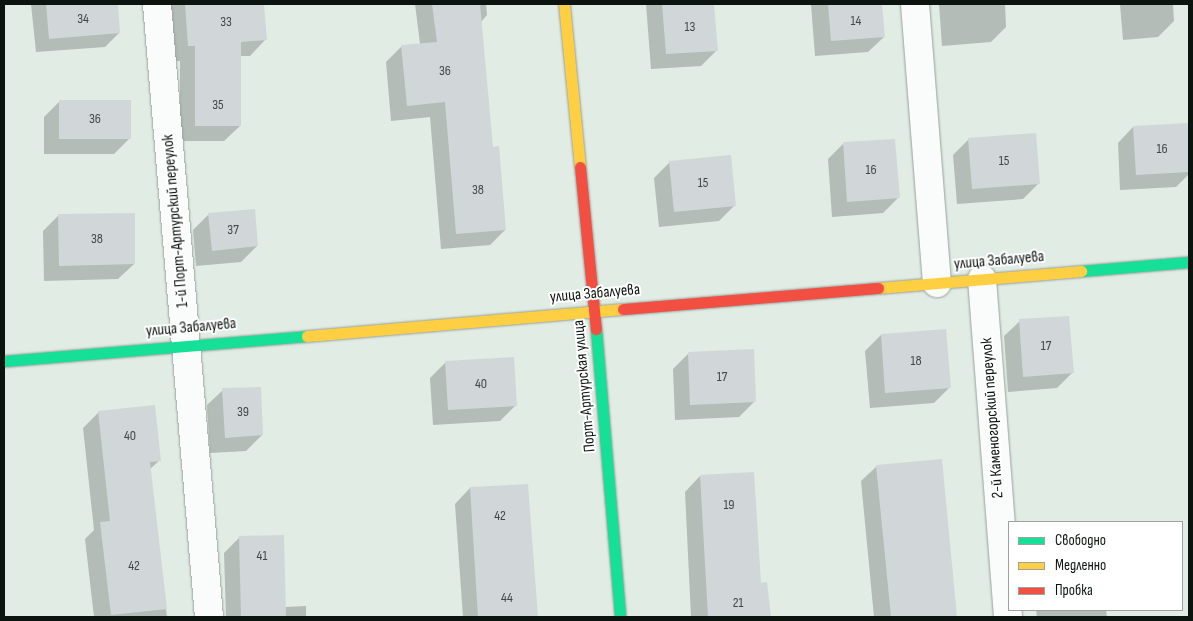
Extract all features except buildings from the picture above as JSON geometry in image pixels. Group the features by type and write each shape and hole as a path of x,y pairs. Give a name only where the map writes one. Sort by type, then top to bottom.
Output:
{"street":[{"name":"1-й Порт-Артурский переулок","path":"157,4 210,617"},
{"name":"Порт-Артурская улица","path":"564,4 595,310 620,617"},
{"path":"915,4 937,283"},
{"name":"улица Забалуева","path":"4,361 187,344 1189,262"},
{"name":"2-й Каменогорский переулок","path":"982,279 1008,617"}],"traffic: fast":[{"path":"1081,271 1189,262"},
{"path":"596,329 620,617"},
{"path":"4,361 307,336"}],"traffic: slow":[{"path":"564,4 580,167"},
{"path":"878,288 1081,271"},
{"path":"307,336 623,309"}],"traffic: jam":[{"path":"580,167 596,329"},
{"path":"623,309 878,288"}]}
